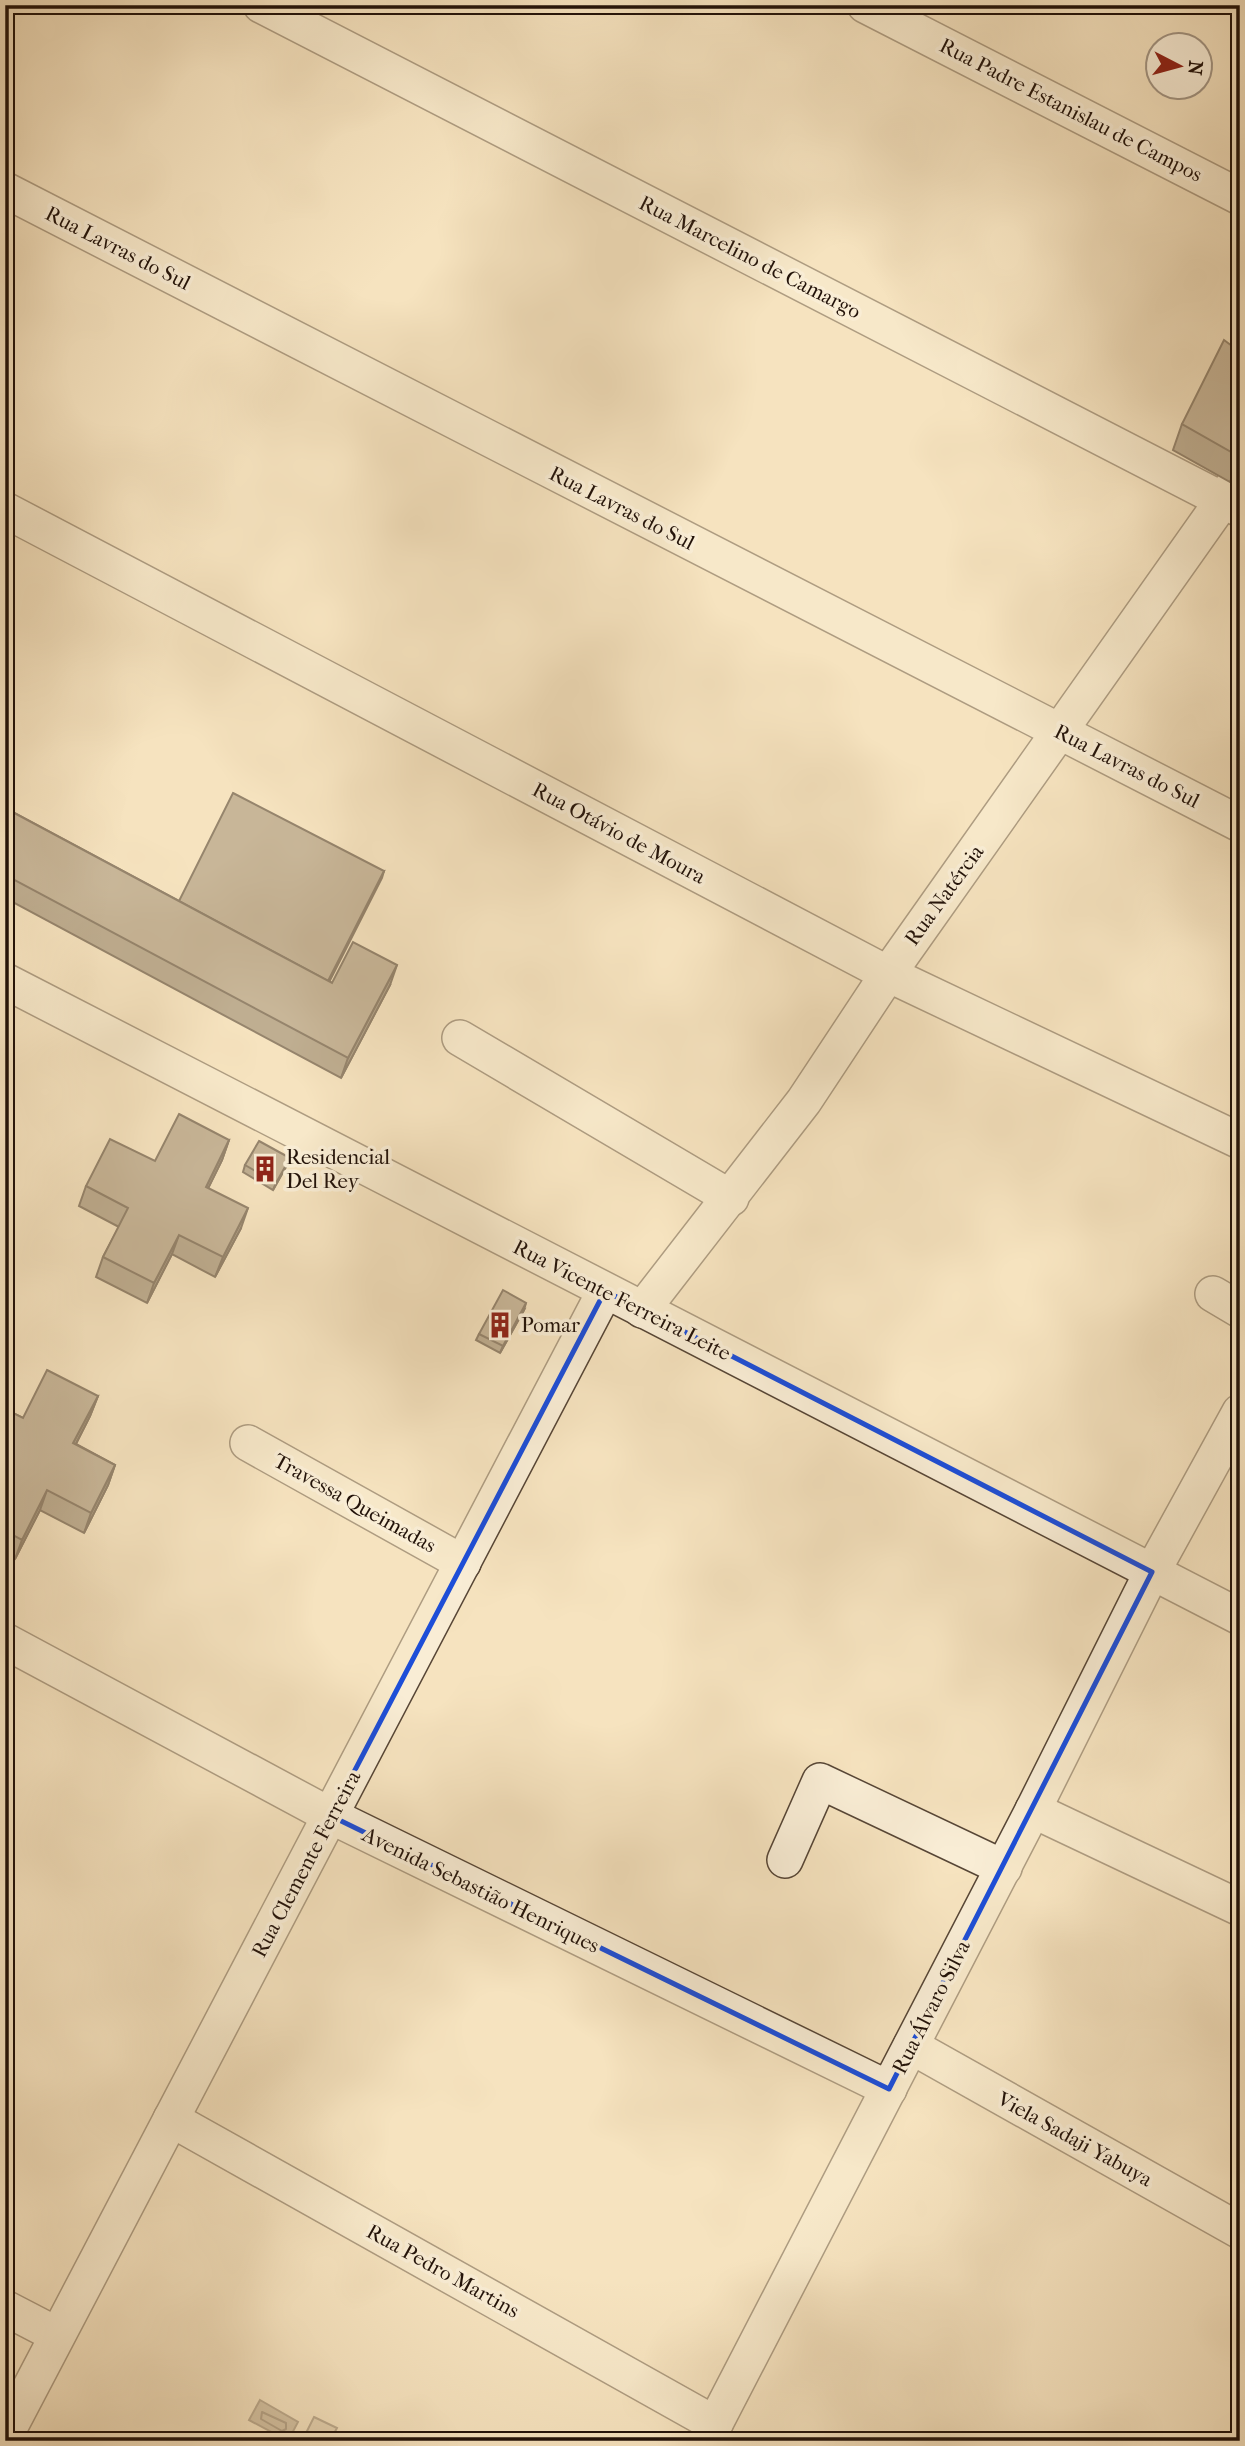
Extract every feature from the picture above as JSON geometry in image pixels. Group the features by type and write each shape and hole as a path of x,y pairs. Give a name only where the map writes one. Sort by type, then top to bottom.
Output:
{"street":[{"name":"Rua Marcelino de Camargo","path":"261,5 1234,495"},
{"name":"Rua Padre Estanislau de Campos","path":"865,5 1240,197"},
{"name":"Rua Lavras do Sul","path":"5,191 1240,824"},
{"name":"Rua Natércia","path":"642,1310 804,1101 888,974 1234,495"},
{"name":"Rua Otávio de Moura","path":"5,510 888,974 1240,1141"},
{"name":"Rua Vicente Ferreira Leite","path":"5,981 1240,1617"},
{"path":"460,1038 731,1198"},
{"name":"Rua Clemente Ferreira","path":"5,2436 605,1291"},
{"name":"Rua Álvaro Silva","path":"711,2432 1004,1868 1152,1572 1240,1412"},
{"name":"Travessa Queimadas","path":"248,1443 463,1563"},
{"name":"Avenida Sebastião Henriques","path":"5,1641 331,1816 889,2089"},
{"path":"785,1860 820,1781 1004,1868"},
{"path":"1033,1810 1240,1908"},
{"name":"Viela Sadaji Yabuya","path":"911,2046 1240,2231"},
{"name":"Rua Pedro Martins","path":"171,2119 711,2432"},
{"path":"5,2308 57,2335"}],"highlighted area":[{"path":"605,1291 1152,1572 889,2089 331,1816"}],"shaded area":[{"path":"314,2417 337,2428 330,2441 302,2441"}],"water":[{"path":"260,2400 298,2422 288,2441 249,2420"}],"building":[{"path":"1224,340 1240,352 1240,457 1182,424"},
{"path":"233,793 384,871 328,981 179,901"},
{"path":"5,808 332,983 353,942 397,965 348,1058 5,875"},
{"path":"179,1114 229,1140 206,1187 248,1208 223,1257 179,1235 154,1283 103,1257 128,1208 86,1186 110,1139 155,1161"},
{"name":"Residencial Del Rey","path":"259,1141 290,1158 276,1183 245,1165"},
{"name":"Pomar","path":"503,1290 526,1303 503,1346 479,1334"},
{"path":"47,1370 98,1396 73,1443 115,1465 91,1513 47,1490 22,1540 5,1531 5,1409 23,1418"}],"place":[{"name":"Residencial Del Rey","path":"265,1169"},
{"name":"Pomar","path":"500,1325"}]}
